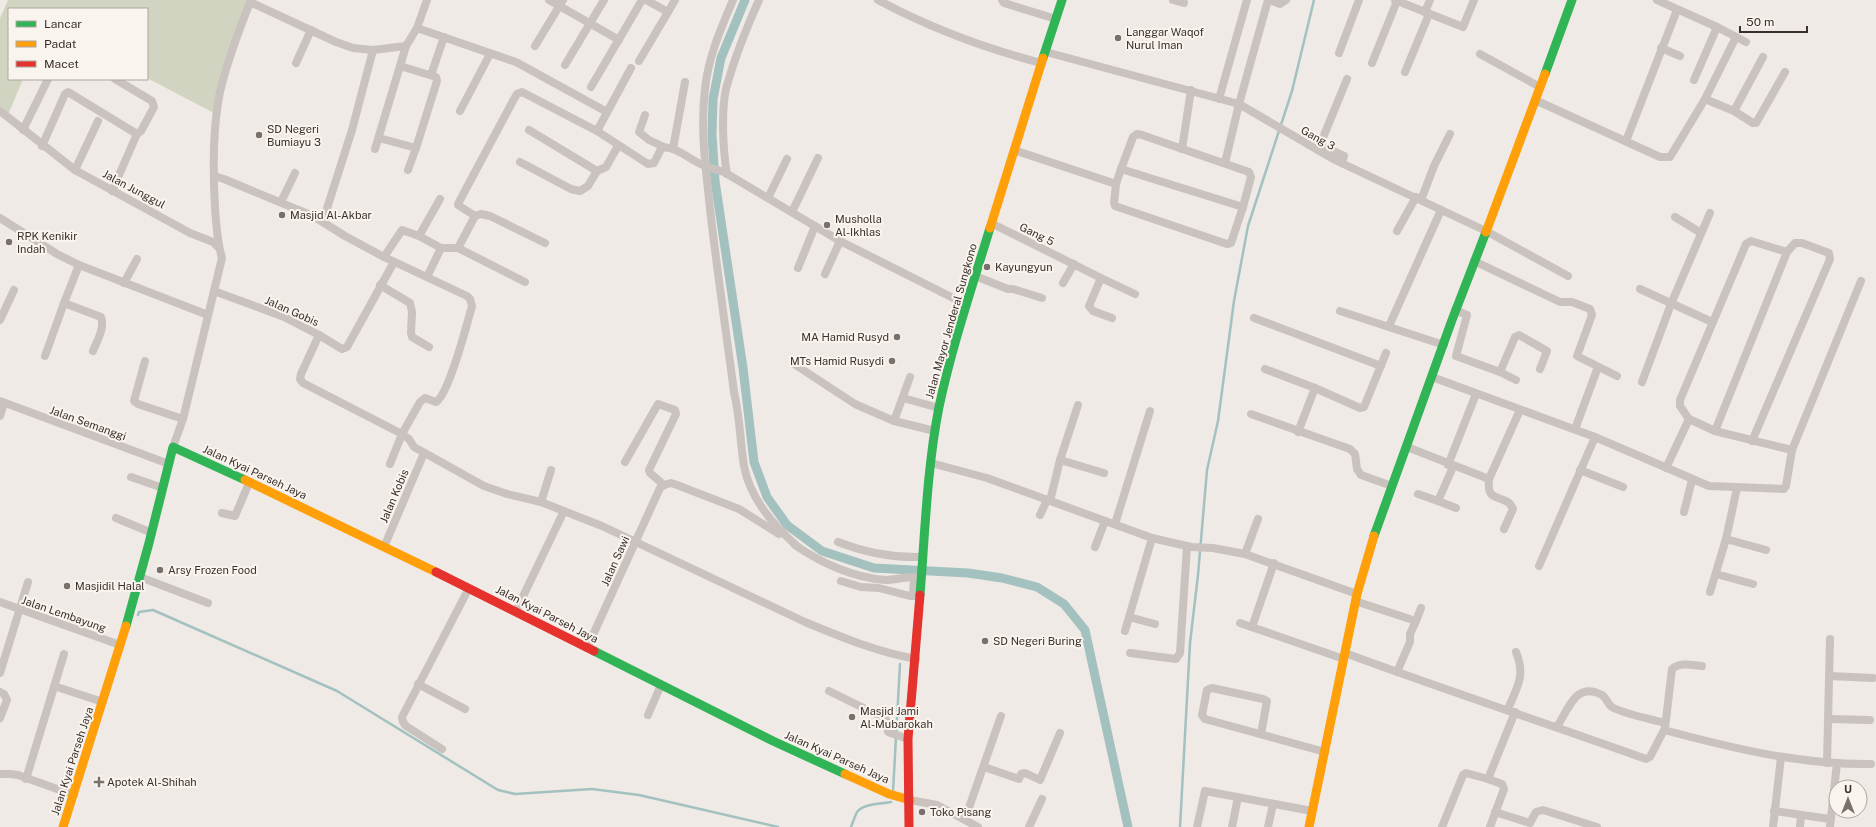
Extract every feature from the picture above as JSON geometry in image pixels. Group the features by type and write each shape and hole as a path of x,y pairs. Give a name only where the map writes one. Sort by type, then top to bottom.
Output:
{"main road":[{"name":"Jalan Mayor Jenderal Sungkono","path":"909,827 910,800 900,737 909,657 911,595 922,579 931,463 939,408 949,365 975,276 1062,0"},
{"path":"1309,827 1356,597 1377,524 1572,0"},
{"name":"Jalan Kyai Parseh Jaya","path":"63,827 103,702 140,577 172,448 469,588 773,741 889,794 910,800"}],"street":[{"path":"375,149 406,46 418,28 428,0"},
{"path":"550,0 562,3 590,24 619,40"},
{"path":"565,65 604,0"},
{"path":"591,87 642,0"},
{"path":"646,0 668,12"},
{"path":"639,61 674,0"},
{"path":"733,0 718,33 705,87 702,117 706,166 739,415 744,466 752,489 768,516 779,530 798,547"},
{"path":"725,173 724,143 726,91 742,39 758,0"},
{"path":"878,0 911,18 947,33 996,51 1041,63"},
{"path":"1002,0 1004,3 1056,19"},
{"path":"1173,0 1184,4"},
{"path":"1219,99 1247,0"},
{"path":"1225,163 1239,104 1269,0 1280,4 1286,0"},
{"path":"1339,53 1359,0"},
{"path":"1405,72 1427,13 1430,0"},
{"path":"1372,63 1396,1 1463,27 1474,0"},
{"path":"1657,0 1675,6 1746,42"},
{"path":"251,1 311,30 353,48 373,50 406,46"},
{"name":"Jalan Kyai Parseh Jaya","path":"172,448 183,419 222,258 218,247 214,176 220,93 234,44 251,1"},
{"path":"535,46 562,3"},
{"path":"1626,141 1675,6"},
{"path":"1694,80 1717,27"},
{"path":"418,28 516,62 607,112"},
{"path":"296,63 311,30"},
{"path":"1535,100 1660,158 1670,158 1705,99 1736,36"},
{"path":"431,75 444,37"},
{"path":"1661,48 1680,56"},
{"path":"323,221 352,130 373,50"},
{"name":"Gang 3","path":"1046,52 1239,104 1288,134 1342,163 1419,198 1486,231 1568,276"},
{"path":"460,111 490,54"},
{"path":"1480,54 1540,87"},
{"path":"1734,111 1763,58"},
{"path":"400,66 436,77 437,81 408,170"},
{"path":"597,131 631,68"},
{"path":"1705,99 1734,111 1753,123 1756,123 1785,72"},
{"path":"1342,163 1344,156 1320,145 1320,143 1347,79"},
{"path":"23,130 48,80"},
{"path":"112,190 136,134 141,131 154,107 154,103 117,80"},
{"path":"673,149 685,82"},
{"path":"1182,149 1191,90"},
{"path":"42,146 65,94 68,92 136,134"},
{"path":"475,216 460,208 458,205 459,202 517,94 522,92 597,131 648,164 652,164 664,147"},
{"name":"Jalan Junggul","path":"0,111 42,146 75,170 190,233 213,242 218,247"},
{"path":"645,115 640,132 649,140 664,147 673,149 706,166 725,173 840,241 967,305"},
{"path":"75,170 98,121"},
{"path":"529,130 597,171"},
{"path":"1137,134 1182,149 1249,172 1250,174 1243,207 1231,243 1227,244 1115,206 1116,184 1133,137 1137,134"},
{"path":"1397,231 1419,198 1450,134"},
{"path":"379,138 416,148"},
{"path":"520,162 571,189 580,191 588,186 597,171 606,167 618,146"},
{"path":"1014,150 1116,184"},
{"path":"792,212 818,158"},
{"path":"768,198 787,159"},
{"path":"1121,169 1243,207"},
{"path":"281,202 295,173"},
{"path":"214,176 281,202 323,221 345,236 384,257 467,296 470,299 472,306 457,358 441,397 436,402 422,398 402,434 390,464"},
{"path":"419,236 440,199"},
{"path":"1389,326 1441,210"},
{"path":"1642,382 1671,304 1710,213"},
{"path":"458,248 475,216 481,214 490,216 545,243"},
{"path":"1675,217 1701,233"},
{"path":"0,218 57,254 79,265 208,315"},
{"name":"Gang 5","path":"991,223 1135,294"},
{"path":"798,268 815,226"},
{"path":"384,257 402,230 419,236 441,248 458,248 525,282"},
{"path":"826,274 840,241"},
{"path":"1787,252 1748,242 1712,322 1680,400 1680,406 1689,419 1715,431 1792,450"},
{"path":"1715,431 1787,252 1795,244 1802,243 1829,253 1830,259 1752,441"},
{"path":"427,277 441,248"},
{"path":"124,282 137,259"},
{"path":"1474,261 1560,302 1572,302 1590,309 1592,315 1577,356 1618,376"},
{"path":"319,335 342,349 347,347 394,262"},
{"path":"1064,283 1074,264"},
{"path":"45,356 79,265"},
{"path":"975,276 1008,289 1013,289 1042,298"},
{"path":"1101,278 1089,306 1093,311 1112,318"},
{"path":"1432,377 1595,437 1692,480 1709,486 1737,488 1784,488 1792,450 1861,281"},
{"path":"380,285 410,303 412,312 412,337 429,347"},
{"path":"1640,289 1712,322"},
{"path":"0,320 14,290"},
{"name":"Jalan Gobis","path":"214,290 284,317 319,335 301,374 300,379 303,383 402,434"},
{"path":"64,303 101,317 103,322 102,329 93,351"},
{"path":"1456,310 1467,315 1455,355 1500,372 1516,380"},
{"path":"1340,311 1444,345"},
{"path":"1254,318 1381,366"},
{"path":"1500,372 1515,337 1518,335 1547,351 1540,369"},
{"path":"1265,369 1316,388 1360,408 1364,407 1386,353"},
{"path":"145,361 134,400 138,404 183,419"},
{"path":"794,364 855,404 894,421 935,431"},
{"path":"1575,430 1598,367"},
{"path":"894,421 910,376"},
{"path":"1298,432 1316,388"},
{"path":"1438,501 1476,394"},
{"path":"903,398 939,408"},
{"path":"0,416 2,402"},
{"name":"Jalan Semanggi","path":"2,402 169,464"},
{"path":"625,462 658,404 675,410 676,414 649,470 652,475 664,485 671,483 740,509 813,556 854,574 887,580 914,577 911,595 878,588 861,587 841,581"},
{"path":"1040,515 1049,501 1060,460 1078,405"},
{"path":"1504,529 1512,509 1511,504 1492,495 1489,491 1489,479 1520,410"},
{"path":"1115,524 1150,411"},
{"path":"1251,414 1298,432 1350,449 1355,454 1357,469 1361,475 1392,486"},
{"path":"1666,468 1689,419"},
{"path":"402,434 409,439 414,447 484,486 507,494 541,502 602,526 635,543 805,622 849,640 909,657"},
{"path":"1539,566 1595,437"},
{"path":"1406,448 1489,479"},
{"name":"Jalan Kobis","path":"384,547 424,453"},
{"path":"1060,460 1104,473"},
{"path":"931,463 987,478 1152,538 1189,546 1213,548 1245,554 1274,563 1416,621"},
{"path":"541,502 550,470"},
{"path":"1580,470 1623,487"},
{"path":"131,477 163,488"},
{"path":"1684,512 1692,480"},
{"path":"222,513 235,516 249,483"},
{"name":"Jalan Sawi","path":"587,648 660,488 664,485"},
{"path":"1710,592 1726,539 1737,488"},
{"path":"1418,494 1456,508"},
{"path":"516,612 564,511"},
{"path":"116,518 152,533"},
{"path":"1245,554 1258,519"},
{"path":"1095,547 1105,521"},
{"path":"1125,631 1152,538"},
{"path":"1726,539 1766,550"},
{"path":"838,542 858,550 883,556 923,559"},
{"path":"1130,653 1178,657 1180,653 1189,546"},
{"path":"1252,627 1274,563"},
{"path":"1716,574 1753,584"},
{"path":"140,577 208,603"},
{"path":"0,673 28,582"},
{"path":"442,749 403,722 404,712 469,588"},
{"name":"Jalan Lembayung","path":"0,602 120,645"},
{"path":"1397,672 1410,642 1410,634 1421,608"},
{"path":"1129,617 1155,624"},
{"path":"1240,623 1397,672 1646,759 1650,757 1665,727 1672,669 1682,664 1702,666"},
{"path":"1827,763 1830,639"},
{"path":"1488,780 1512,711 1521,675 1520,662 1516,652"},
{"path":"26,779 64,654"},
{"path":"1830,676 1873,678"},
{"path":"418,684 464,709"},
{"path":"648,715 661,685"},
{"path":"54,686 103,702"},
{"path":"1260,734 1266,701 1263,699 1212,688 1207,690 1203,717 1260,734 1325,752"},
{"path":"1557,727 1579,693 1587,690 1602,695 1609,704 1617,709 1706,741 1781,757 1827,763 1870,764"},
{"path":"828,691 886,719 888,732 900,737"},
{"path":"0,692 4,694 7,700 0,718"},
{"path":"965,819 1001,716"},
{"path":"1829,719 1870,720"},
{"path":"984,767 1019,779 1021,774 1025,773 1040,780 1060,733"},
{"path":"1773,827 1781,757"},
{"path":"1774,811 1801,815 1830,823 1837,763"},
{"path":"1442,827 1462,775 1466,773 1504,786 1490,827"},
{"path":"0,774 10,774 74,795"},
{"path":"1197,827 1205,791 1312,811"},
{"path":"1232,827 1238,798"},
{"path":"1029,827 1042,799"},
{"path":"910,800 937,805 978,827"},
{"path":"1268,827 1273,804"},
{"path":"1496,812 1530,825 1536,812 1543,810 1597,827"},
{"path":"1800,827 1801,815"}],"green space":[{"path":"8,0 247,0 214,113 148,79 148,8 8,8 8,80 23,80 8,115 0,108 0,18"}],"waterway":[{"path":"745,0 721,58 713,99 712,135 715,181 743,368 754,462 767,497 787,525 822,551 874,568 968,573 1002,578 1037,587 1064,604 1085,630 1128,827"},
{"path":"1180,827 1190,643 1198,575 1207,470 1218,421 1234,301 1248,226 1292,91 1314,0"},
{"path":"138,615 139,612 153,610 337,691 498,790 515,794 592,789 639,795 778,827"},
{"path":"893,792 900,664"},
{"path":"851,827 857,812 860,809 868,805 891,802"}],"traffic: fast":[{"path":"1043,58 1062,0"},
{"path":"1545,74 1572,0"},
{"path":"920,595 929,477 939,407 956,339 990,228"},
{"path":"1374,536 1452,320 1486,232"},
{"path":"126,626 173,447 245,480"},
{"path":"594,651 773,741 845,774"}],"traffic: slow":[{"path":"990,228 1043,58"},
{"path":"1486,232 1545,74"},
{"path":"245,480 436,572"},
{"path":"1309,827 1357,594 1374,536"},
{"path":"63,827 126,626"},
{"path":"845,774 889,794 910,800"}],"traffic: jam":[{"path":"436,572 594,651"},
{"path":"909,827 908,739 920,595"}],"place":[{"name":"Langgar Waqof Nurul Iman","path":"1118,38"},
{"name":"SD Negeri Bumiayu 3","path":"259,135"},
{"name":"Masjid Al-Akbar","path":"282,215"},
{"name":"Musholla Al-Ikhlas","path":"827,225"},
{"name":"RPK Kenikir Indah","path":"9,242"},
{"name":"Kayungyun","path":"987,267"},
{"name":"MA Hamid Rusyd","path":"897,337"},
{"name":"MTs Hamid Rusydi","path":"892,361"},
{"name":"Arsy Frozen Food","path":"160,570"},
{"name":"Masjidil Halal","path":"67,586"},
{"name":"SD Negeri Buring","path":"985,641"},
{"name":"Masjid Jami Al-Mubarokah","path":"852,717"},
{"name":"Apotek Al-Shihah","path":"99,782"},
{"name":"Toko Pisang","path":"922,812"}]}
